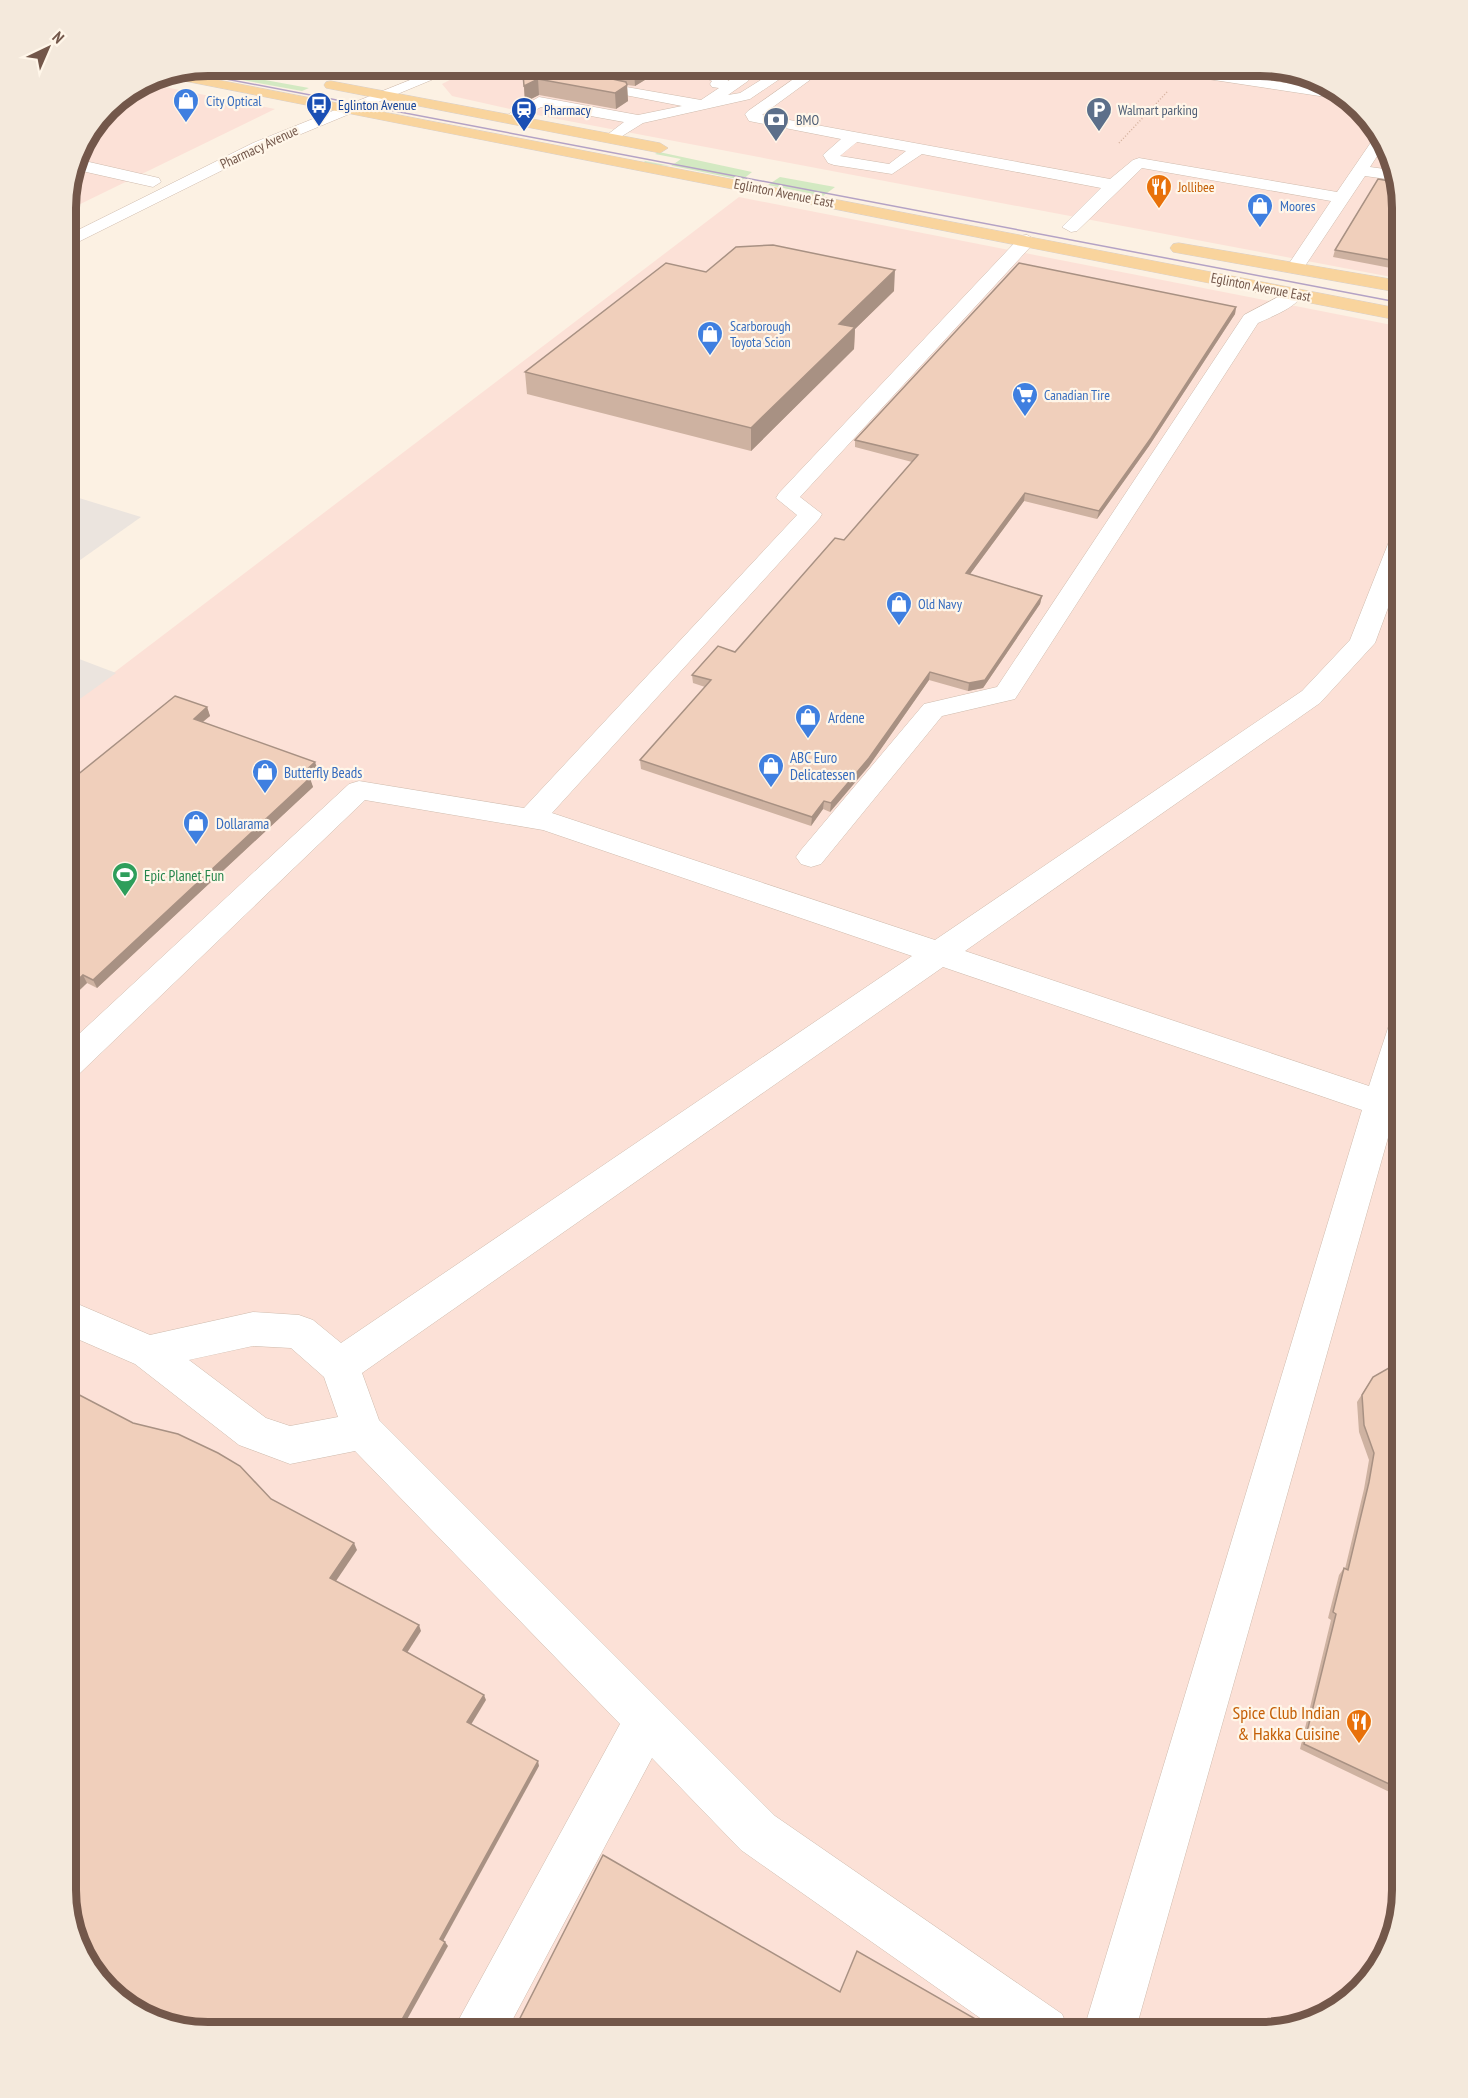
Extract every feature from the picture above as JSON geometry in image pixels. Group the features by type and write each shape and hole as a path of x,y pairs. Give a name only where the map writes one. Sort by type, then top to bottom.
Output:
{"main road":[{"name":"Eglinton Avenue East","path":"184,79 1027,240 1392,313"},
{"path":"320,83 679,151"},
{"path":"1065,226 1094,232"},
{"name":"Eglinton Avenue East","path":"1163,245 1392,285"}],"street":[{"name":"Pharmacy Avenue","path":"77,222 239,140 393,77"},
{"name":"Pharmacy Avenue","path":"77,237 259,146 430,77"},
{"path":"495,83 507,77"},
{"path":"732,86 659,77 619,91 704,105 732,86 743,77"},
{"path":"714,77 722,80 717,84 732,86"},
{"path":"724,77 732,86"},
{"path":"611,138 638,120 745,96 775,77"},
{"path":"806,77 753,114 754,118 1113,185"},
{"path":"1218,77 1324,93"},
{"path":"510,118 535,98 592,108 638,120"},
{"path":"854,137 831,155 834,159 892,169 920,149"},
{"path":"1295,268 1376,146"},
{"path":"1065,226 1138,163 1342,198"},
{"path":"84,166 153,182"},
{"path":"1360,170 1387,174"},
{"path":"531,818 811,514 788,498 1027,240"},
{"path":"811,857 933,710 1006,693 1251,319 1282,305 1295,294"},
{"path":"340,1366 1311,697 1362,643 1392,565"},
{"path":"77,1056 359,790 531,818 1392,1107 1112,2022"},
{"path":"77,1321 149,1352 253,1432 290,1445 363,1431"},
{"path":"149,1352 253,1329 299,1332 340,1366 363,1431 758,1833 1029,2022"},
{"path":"484,2021 647,1720"}],"path":[{"path":"1084,179 1181,77"}],"shaded area":[{"path":"360,77 382,77 376,80"},
{"path":"456,77 1269,77 1286,79 1326,94 1340,104 1353,115 1374,142 1387,174 1390,191 1392,277 542,116 452,96 442,84"},
{"path":"160,86 275,109 77,206 81,174 94,142 115,115 142,94"},
{"path":"739,197 1392,325 1392,1890 1387,1924 1381,1940 1374,1956 1353,1983 1326,2004 1310,2011 1294,2017 1260,2022 199,2021 166,2015 150,2008 116,1984 79,1915 77,1890 77,701"},
{"path":"77,497 141,517 77,562"},
{"path":"77,658 116,673 77,701"}],"green space":[{"path":"226,77 249,77 309,88 302,91"},
{"path":"659,152 752,172 742,180 671,166 681,159 655,154"},
{"path":"645,161 670,166 642,164"},
{"path":"780,177 835,187 823,196 768,185"}],"building":[{"path":"523,77 603,77 626,82 627,85 615,93 538,79 524,86"},
{"path":"1378,179 1388,181 1392,208 1392,260 1335,250"},
{"name":"Scarborough Toyota Scion","path":"773,245 895,270 839,324 855,327 751,428 525,372 666,263 706,272 736,247"},
{"path":"1019,263 1236,307 1151,438 1099,511 1025,493 966,573 1042,596 985,680 969,683 930,672 869,758 831,803 824,801 812,817 640,760 711,680 692,675 718,646 735,652 835,538 844,540 918,455 855,440"},
{"path":"175,696 207,707 194,719 315,762 301,775 310,778 93,980 83,975 77,981 77,775"},
{"path":"1392,1366 1392,1785 1304,1744 1336,1614 1333,1612 1344,1568 1348,1570 1369,1482 1374,1453 1364,1425 1362,1395 1373,1377"},
{"path":"77,1394 133,1423 178,1434 218,1453 240,1466 271,1499 354,1543 330,1578 419,1625 403,1650 484,1695 467,1722 538,1761 440,1939 445,1942 401,2021 199,2021 182,2019 150,2008 121,1989 94,1956 81,1924 77,1890"},
{"path":"603,1855 840,1992 857,1951 979,2021 979,2022 518,2021"}],"tram line":[{"path":"216,77 1392,301"}],"place":[{"name":"City Optical","path":"186,124"},
{"name":"Eglinton Avenue","path":"319,128"},
{"name":"Pharmacy","path":"524,133"},
{"name":"Walmart parking","path":"1099,133"},
{"name":"BMO","path":"776,143"},
{"name":"Jollibee","path":"1159,210"},
{"name":"Moores","path":"1260,229"},
{"name":"Scarborough Toyota Scion","path":"710,357"},
{"name":"Canadian Tire","path":"1025,418"},
{"name":"Old Navy","path":"899,627"},
{"name":"Ardene","path":"808,740"},
{"name":"ABC Euro Delicatessen","path":"771,789"},
{"name":"Butterfly Beads","path":"265,795"},
{"name":"Dollarama","path":"196,846"},
{"name":"Epic Planet Fun","path":"125,898"},
{"name":"Spice Club Indian & Hakka Cuisine","path":"1359,1745"}]}
